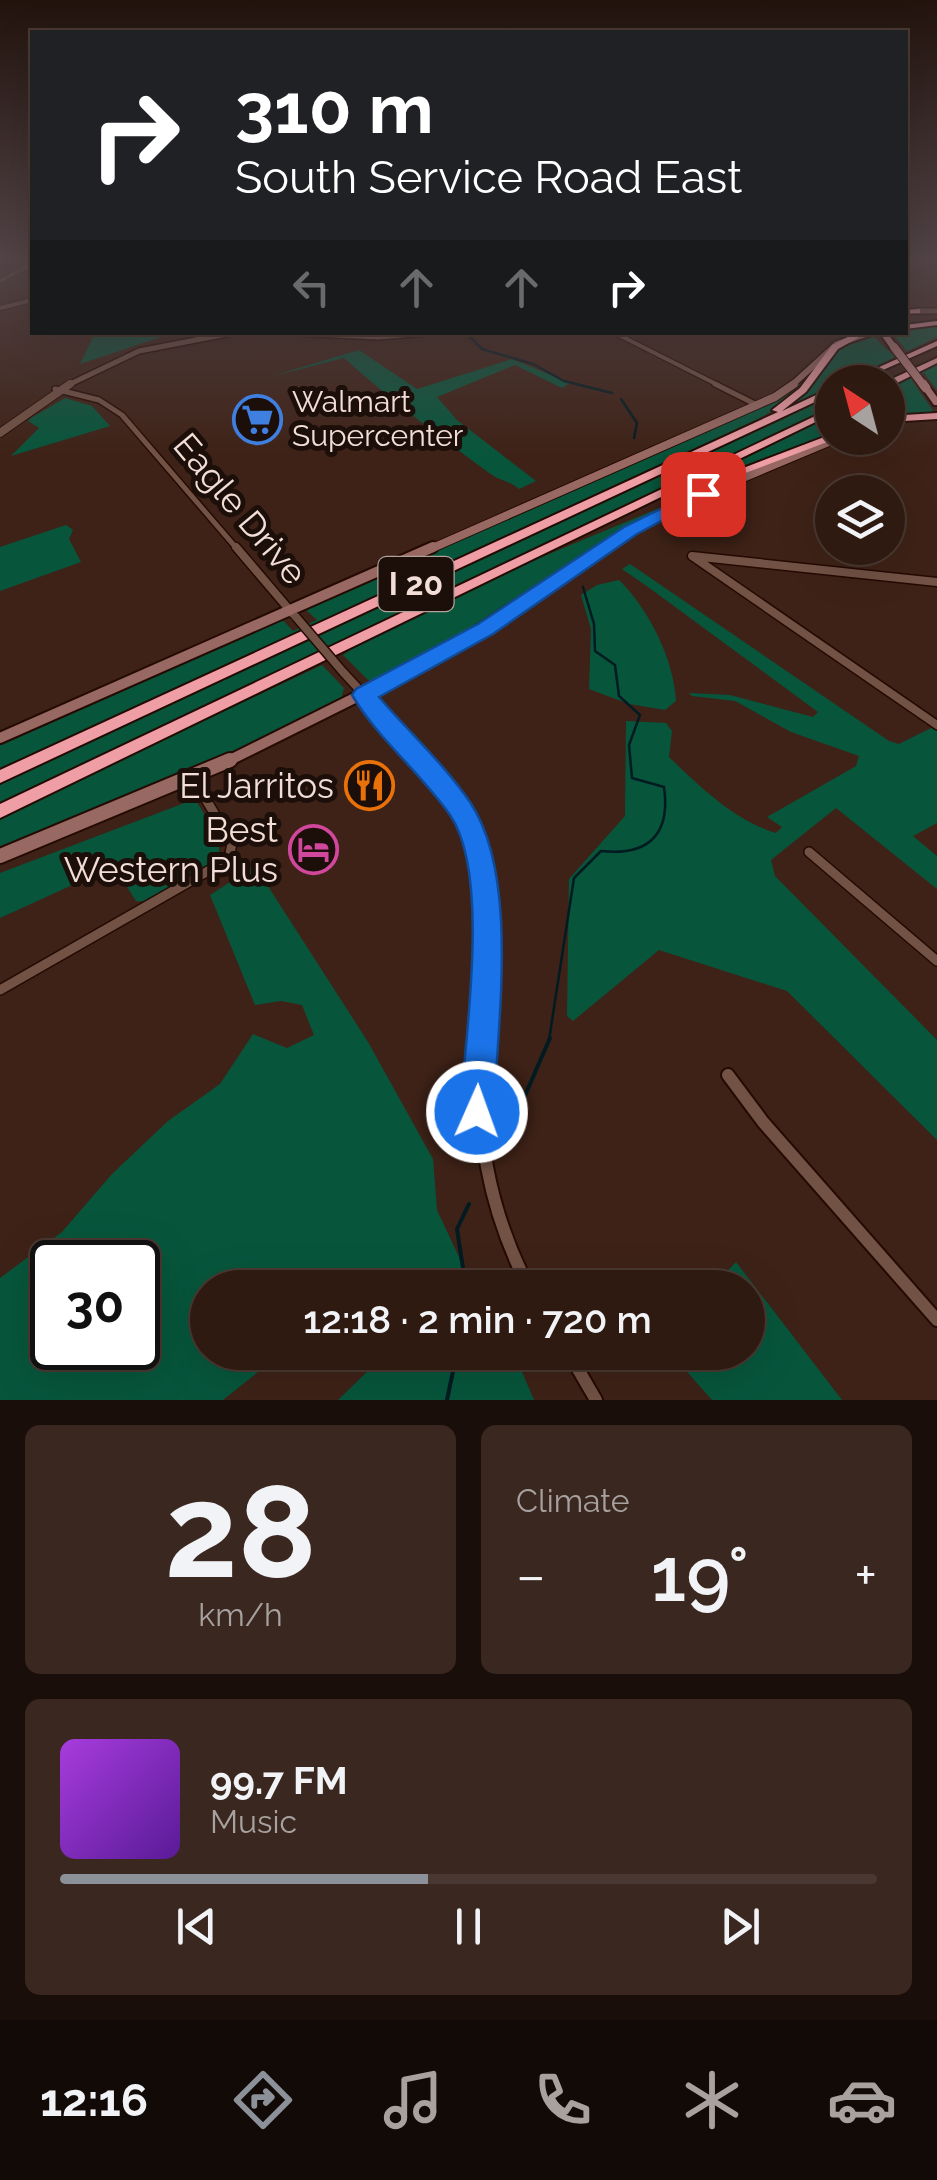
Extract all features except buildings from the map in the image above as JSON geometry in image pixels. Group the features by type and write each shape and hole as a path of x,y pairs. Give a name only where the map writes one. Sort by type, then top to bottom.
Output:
{"highway":[{"path":"757,425 804,390 835,347 859,335"},
{"path":"887,365 937,342"},
{"path":"905,376 937,360"},
{"name":"I 20","path":"0,777 815,398"},
{"path":"905,418 937,418"},
{"name":"I 20","path":"0,811 815,419"},
{"path":"602,523 815,445"}],"main road":[{"path":"0,738 293,614 757,405 796,383 826,348 859,335"},
{"path":"884,335 937,403"},
{"path":"0,856 192,778 364,695 486,629 570,568 667,510 815,447"}],"street":[{"path":"0,433 55,389 96,366 146,348 221,335"},
{"path":"336,335 402,335"},
{"path":"620,335 757,405"},
{"name":"Eagle Drive","path":"55,389 93,398 122,415 460,809 478,844 487,905 478,1138 492,1210 520,1270"},
{"path":"937,582 692,556 937,726"},
{"path":"0,990 210,874 229,859 232,842 192,778"},
{"path":"809,852 937,961"},
{"path":"728,1075 763,1122 937,1320"},
{"path":"578,1370 596,1400"}],"green space":[{"path":"937,324 937,337 879,365 824,365 837,349 874,337 895,357 907,351 894,335 908,335 908,330"},
{"path":"98,335 167,335 80,364 93,337"},
{"path":"359,350 417,389 512,359 570,383 562,388 515,365 437,397 457,420 536,481 519,489 492,475 344,358 269,377"},
{"path":"937,364 937,390 924,373 911,379 934,412 905,415 905,380"},
{"path":"813,371 780,406 758,419 0,770 0,744 281,618 293,631 317,620 304,608 773,401"},
{"path":"815,377 815,395 794,404"},
{"path":"65,398 92,406 110,426 11,456 39,428 28,421"},
{"path":"815,403 815,415 0,803 0,783"},
{"path":"815,423 815,439 691,485"},
{"path":"729,479 618,532 494,618 423,661 392,675 368,680 343,655 358,644 525,564"},
{"path":"66,525 73,530 69,539 81,562 0,591 0,547"},
{"path":"630,564 889,741 899,744 931,728 937,731 937,823 913,836 937,856 937,889 836,808 771,860 775,876 937,1040 937,1140 787,991 659,950 573,1021 567,1016 569,879 625,816 626,721 666,723 672,731 669,757 732,811 776,833 782,827 767,817 856,766 859,756 791,732 735,701 692,696 689,693 730,695 813,717 818,712 622,569"},
{"path":"619,580 640,605 665,652 676,701 665,710 629,704 589,689 591,629 581,595 597,585"},
{"path":"322,665 344,688 341,699 185,775 0,851 0,816"},
{"path":"195,799 218,836 220,862 151,902 136,901 114,866 0,918 0,873"},
{"path":"255,866 368,1042 433,1159 437,1210 465,1270 190,1270 190,1370 261,1370 223,1400 0,1400 0,1278 30,1256 30,1370 160,1370 160,1240 51,1240 168,1121 220,1084 253,1034 287,1048 314,1035 302,1005 281,1001 255,1005 210,895"},
{"path":"765,1300 842,1400 712,1400 685,1370 765,1370"},
{"path":"369,1370 521,1370 534,1400 338,1400"}],"waterway":[{"path":"468,335 482,349 533,364 564,381 612,393"},
{"path":"621,399 637,423 634,438"},
{"path":"549,1040 574,878 601,851 643,846 659,830 664,818 664,787 632,778 629,745 640,715 619,696 615,665 595,651 594,624 583,587"},
{"path":"500,1153 550,1038"},
{"path":"463,1270 457,1229 469,1204"},
{"path":"447,1400 453,1370"}],"place":[{"name":"Walmart Supercenter","path":"257,419"},
{"name":"El Jarritos","path":"369,786"},
{"name":"Best Western Plus","path":"313,850"}],"route":[{"path":"477,1112 487,905 486,876 478,844 460,809 364,695 486,629 630,530 703,494"}]}
